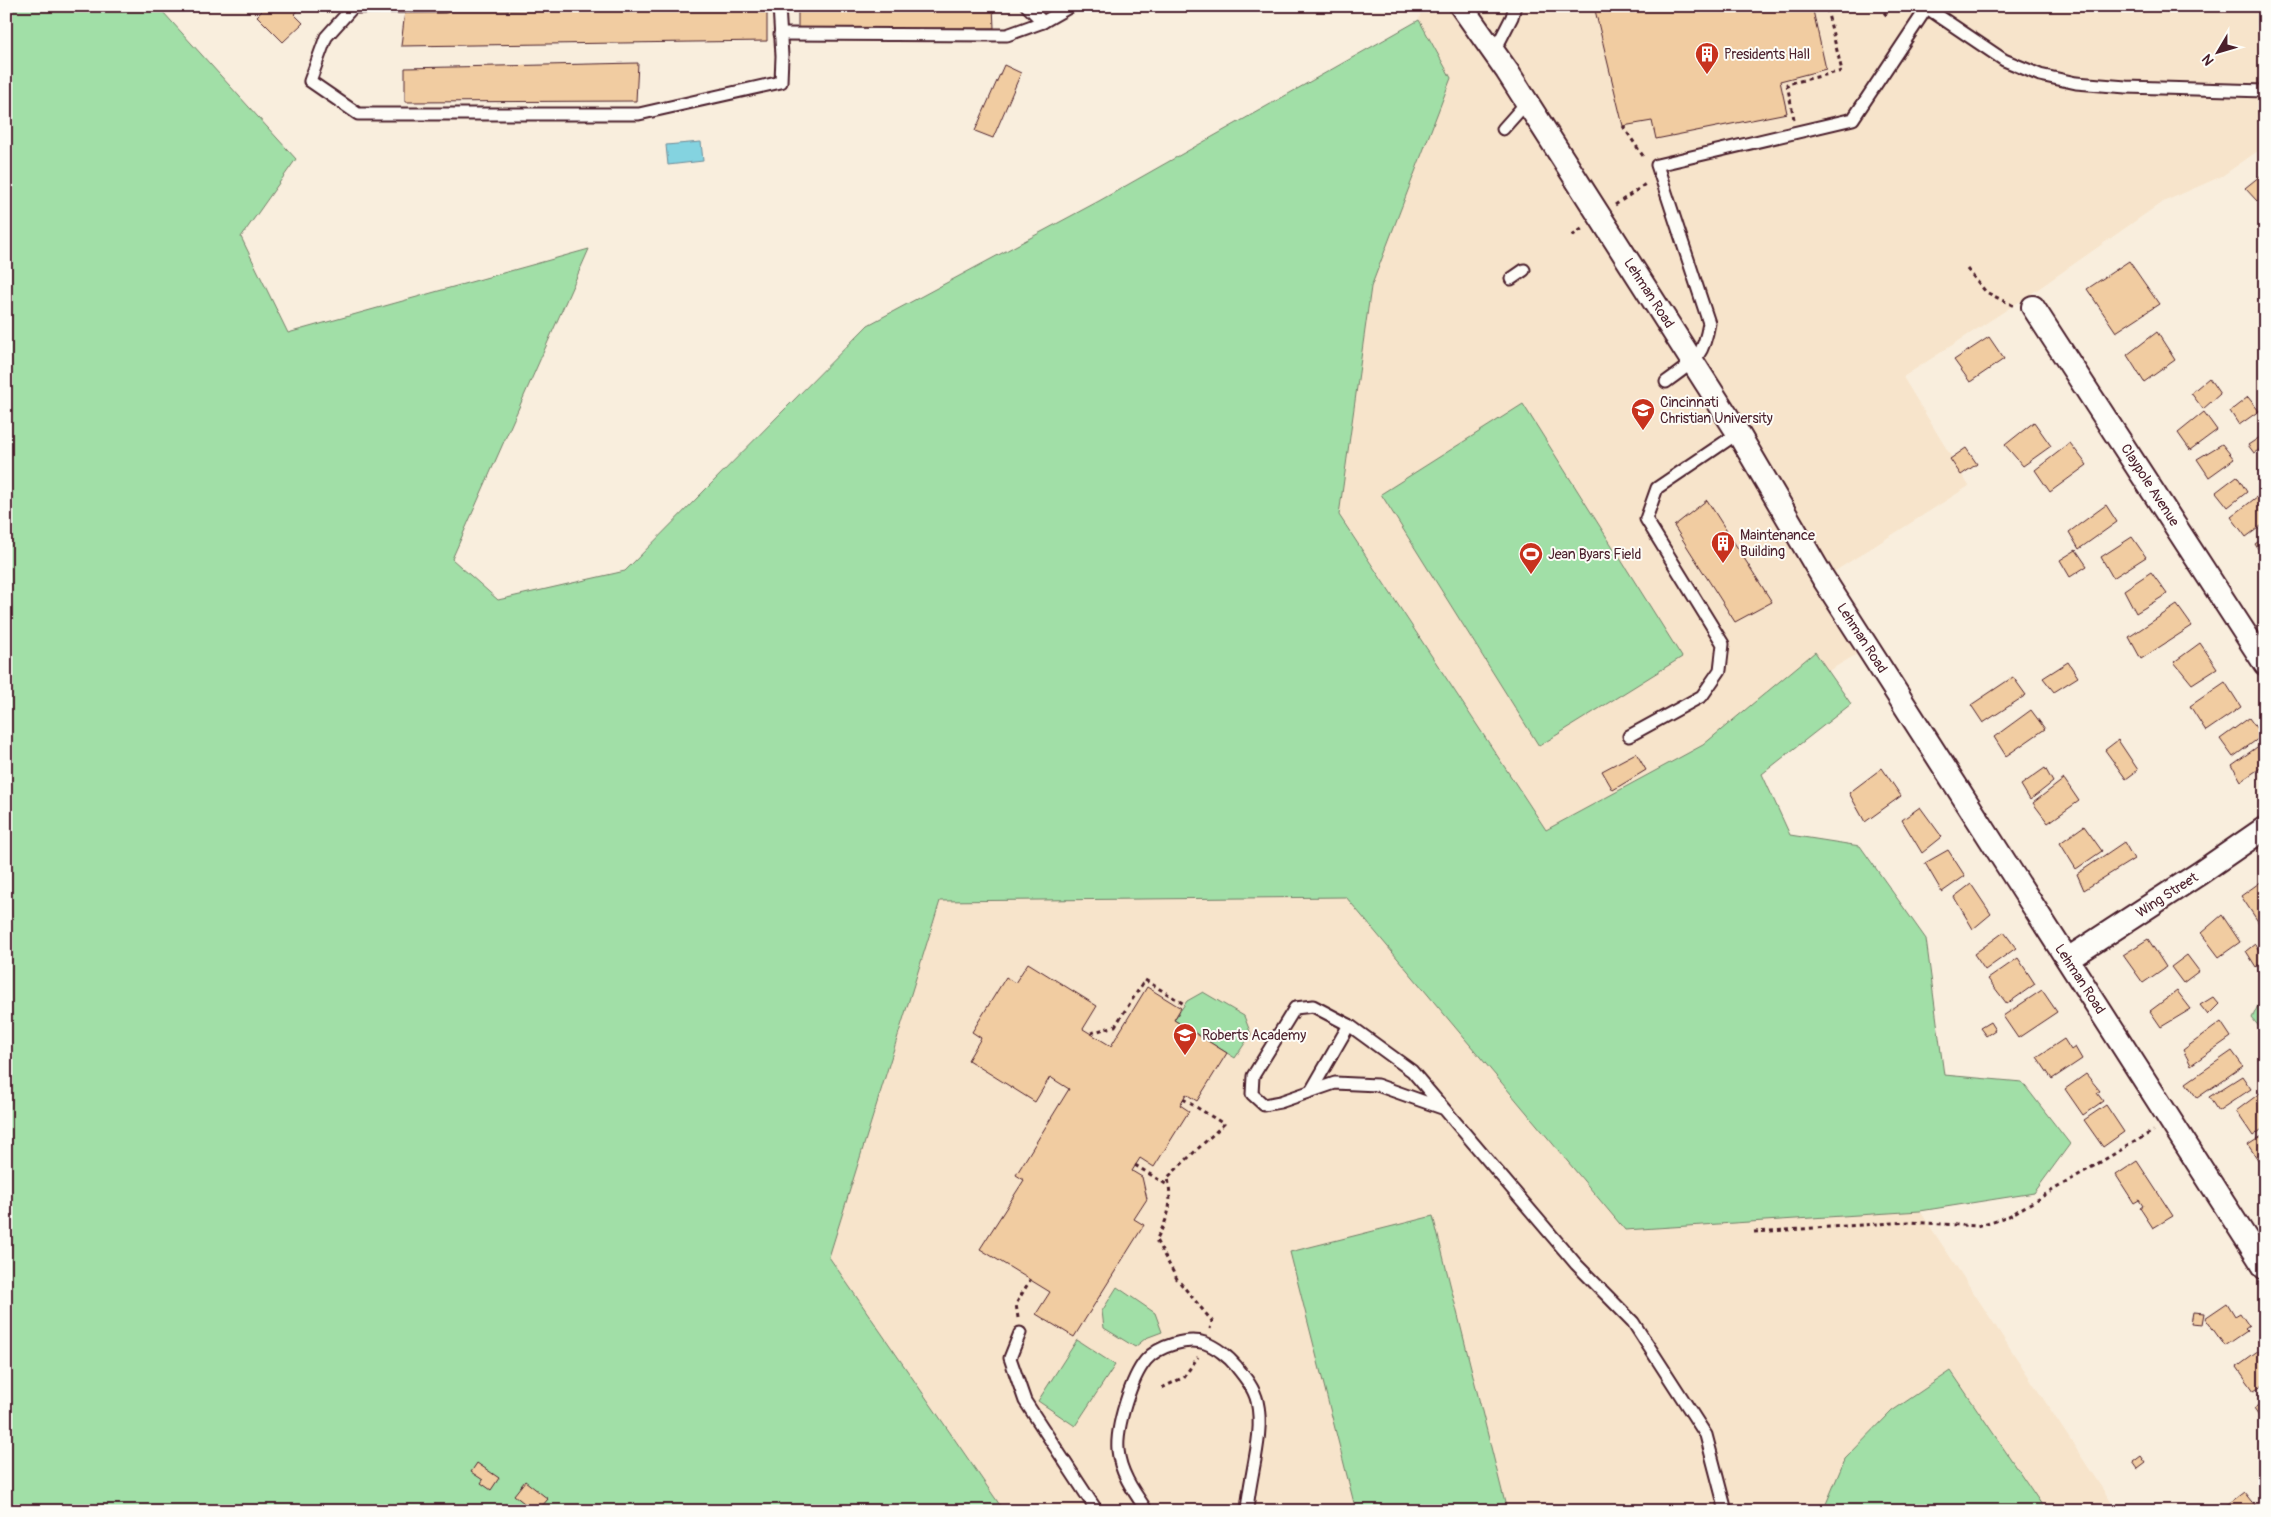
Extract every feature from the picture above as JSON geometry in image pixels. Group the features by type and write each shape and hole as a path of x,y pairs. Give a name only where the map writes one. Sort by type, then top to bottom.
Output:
{"street":[{"name":"Lehman Road","path":"1461,6 1527,102 1693,362 1738,433 1823,578 2265,1268"},
{"name":"Claypole Avenue","path":"2025,307 2265,664"},
{"name":"Wing Street","path":"2068,959 2265,828"}],"lane":[{"path":"445,6 353,7 326,37 310,81 358,114 639,114 780,82 782,56 779,6"},
{"path":"1027,6 1043,22"},
{"path":"780,34 1006,35 1043,22 1071,6"},
{"path":"1494,52 1512,17 1515,6"},
{"path":"1666,382 1693,362 1706,343 1709,323 1657,165 1853,119 1927,7 2004,60 2040,75 2076,83 2126,87 2265,91"},
{"path":"1503,129 1527,102"},
{"path":"1511,278 1524,270"},
{"path":"1629,736 1702,696 1720,670 1722,644 1646,519 1657,488 1738,433"},
{"path":"1442,1108 1377,1085 1335,1083 1264,1105 1252,1094 1253,1076 1294,1008 1313,1006 1349,1025 1412,1071 1576,1264 1633,1322 1706,1435 1726,1511"},
{"path":"1311,1091 1349,1025"},
{"path":"1020,1334 1010,1358 1026,1401 1097,1511"},
{"path":"1147,1511 1123,1470 1118,1450 1119,1429 1136,1379 1146,1360 1159,1349 1178,1342 1205,1343 1230,1358 1248,1380 1257,1401 1259,1430 1247,1511"}],"path":[{"path":"1797,132 1787,84 1842,71 1826,6"},
{"path":"1879,6 1888,16"},
{"path":"1623,126 1648,162"},
{"path":"1612,208 1650,182"},
{"path":"1572,236 1588,225"},
{"path":"1967,269 1986,292 2025,307"},
{"path":"1090,1033 1115,1026 1145,980 1184,1004"},
{"path":"1183,1099 1224,1124 1168,1177 1168,1220 1156,1240 1177,1279 1212,1321 1209,1332"},
{"path":"1754,1232 1908,1222 1977,1226 2009,1216 2158,1128"},
{"path":"1135,1165 1169,1187"},
{"path":"1020,1334 1016,1304 1030,1280"},
{"path":"1162,1388 1184,1377 1198,1357"}],"shaded area":[{"name":"Cincinnati Christian University","path":"1422,6 2265,6 2265,146 2222,176 2161,203 2028,296 1903,377 1969,486 1824,578 1869,647 1703,745 1546,830 1339,514 1371,287 1451,78 1419,20"},
{"name":"Roberts Academy","path":"1346,896 1625,1230 1920,1211 2117,1511 1004,1511 829,1257 940,900"}],"green space":[{"path":"6,6 166,6 163,12 296,159 241,237 288,333 589,249 452,559 498,600 625,571 868,325 1099,201 1419,20 1451,78 1371,287 1339,515 1546,830 1703,745 1815,652 1851,704 1762,774 1790,835 1860,846 1926,939 1944,1075 2022,1082 2070,1144 2034,1193 1920,1211 1625,1230 1346,897 940,901 829,1257 1004,1511 6,1511"},
{"name":"Jean Byars Field","path":"1523,404 1682,657 1539,746 1381,494"},
{"path":"2265,991 2265,1034 2252,1018"},
{"path":"1203,992 1244,1016 1251,1034 1235,1058 1174,1020 1187,1001"},
{"path":"1433,1216 1507,1511 1356,1511 1290,1252"},
{"path":"1117,1287 1155,1313 1162,1332 1146,1338 1135,1347 1104,1328 1102,1311"},
{"path":"1077,1340 1115,1365 1075,1426 1038,1401"},
{"path":"1951,1371 2046,1511 1823,1511 1845,1459 1892,1411"}],"water":[{"path":"701,142 703,161 668,165 666,145"}],"building":[{"path":"267,6 301,6 294,14 303,23 283,42 257,16"},
{"path":"798,6 993,6 994,28 798,29"},
{"name":"Presidents Hall","path":"1594,6 1812,6 1826,69 1780,81 1787,113 1656,139 1652,121 1623,126"},
{"path":"767,7 767,41 401,46 405,11"},
{"path":"638,63 636,101 405,102 405,68"},
{"path":"1004,65 1021,73 993,138 975,131"},
{"path":"2265,172 2265,196 2257,201 2245,188"},
{"path":"2129,261 2159,304 2116,332 2087,289"},
{"path":"2157,332 2175,360 2144,382 2127,355"},
{"path":"1989,337 2004,359 1970,382 1954,360"},
{"path":"2209,378 2220,394 2203,409 2191,393"},
{"path":"2248,397 2259,411 2239,425 2230,411"},
{"path":"2204,412 2217,430 2190,450 2178,433"},
{"path":"2034,422 2051,446 2023,466 2005,445"},
{"path":"2263,435 2265,446 2254,453 2248,445"},
{"path":"2070,443 2087,465 2050,492 2035,470"},
{"path":"2222,444 2234,459 2209,477 2197,459"},
{"path":"1966,448 1977,464 1961,475 1950,459"},
{"path":"2237,476 2247,492 2228,507 2216,492"},
{"path":"2262,493 2265,497 2265,523 2246,537 2231,517"},
{"name":"Maintenance Building","path":"1707,500 1772,602 1735,622 1674,526"},
{"path":"2106,505 2117,522 2079,549 2069,532"},
{"path":"2132,537 2146,557 2113,578 2101,557"},
{"path":"2265,537 2265,560 2255,544"},
{"path":"2076,550 2087,566 2070,577 2060,560"},
{"path":"2151,572 2167,594 2136,613 2124,590"},
{"path":"2177,605 2192,626 2141,659 2129,637"},
{"path":"2200,643 2217,668 2192,684 2174,662"},
{"path":"2068,662 2078,677 2054,692 2043,678"},
{"path":"2013,677 2026,695 1983,723 1971,705"},
{"path":"2225,682 2241,707 2206,731 2190,706"},
{"path":"2031,710 2045,729 2006,756 1994,737"},
{"path":"2249,718 2262,736 2233,757 2220,739"},
{"path":"2118,740 2138,770 2126,779 2105,750"},
{"path":"2260,745 2265,752 2265,765 2241,781 2232,765"},
{"path":"1636,753 1646,770 1613,790 1602,771"},
{"path":"1882,768 1901,796 1865,822 1849,793"},
{"path":"2045,768 2053,782 2030,800 2021,785"},
{"path":"2064,779 2079,801 2048,823 2033,803"},
{"path":"1920,807 1942,837 1922,853 1902,820"},
{"path":"2084,826 2102,851 2076,869 2060,843"},
{"path":"2124,842 2134,859 2084,890 2077,874"},
{"path":"1948,850 1965,876 1942,892 1925,863"},
{"path":"2262,881 2265,885 2265,932 2241,896"},
{"path":"1971,884 1991,914 1973,929 1954,897"},
{"path":"2222,915 2240,942 2219,957 2201,933"},
{"path":"2004,932 2016,948 1985,970 1974,954"},
{"path":"2148,939 2166,967 2143,983 2123,955"},
{"path":"2255,944 2265,960 2256,967 2246,951"},
{"path":"2187,955 2199,971 2183,983 2171,967"},
{"path":"2018,958 2035,984 2007,1004 1988,979"},
{"path":"1028,963 1097,1006 1083,1029 1111,1046 1147,987 1181,1008 1174,1020 1227,1053 1197,1101 1186,1094 1180,1105 1189,1111 1154,1167 1140,1158 1132,1171 1142,1177 1147,1199 1134,1219 1144,1225 1074,1337 1036,1314 1050,1292 980,1249 1024,1180 1016,1175 1069,1089 1050,1077 1035,1102 968,1060 981,1038 972,1032 1006,977 1015,983"},
{"path":"2042,990 2057,1012 2018,1038 2003,1016"},
{"path":"2177,991 2191,1009 2161,1027 2150,1011"},
{"path":"2213,997 2219,1004 2208,1015 2200,1005"},
{"path":"1990,1022 1995,1030 1986,1036 1980,1028"},
{"path":"2221,1022 2231,1037 2191,1065 2183,1050"},
{"path":"2064,1039 2071,1050 2075,1047 2082,1059 2052,1079 2037,1057"},
{"path":"2232,1051 2243,1066 2197,1098 2186,1083"},
{"path":"2086,1074 2100,1091 2097,1093 2103,1101 2083,1115 2065,1089"},
{"path":"2242,1076 2251,1089 2218,1111 2209,1097"},
{"path":"2264,1090 2265,1127 2253,1136 2236,1111"},
{"path":"2106,1105 2124,1132 2103,1147 2084,1120"},
{"path":"2265,1134 2265,1162 2261,1164 2248,1145"},
{"path":"2137,1161 2173,1216 2153,1228 2140,1208 2143,1206 2139,1200 2134,1203 2116,1175"},
{"path":"2227,1303 2235,1316 2240,1313 2249,1326 2245,1329 2247,1331 2225,1346 2205,1318"},
{"path":"2193,1312 2204,1313 2202,1324 2191,1323"},
{"path":"2259,1351 2265,1360 2265,1384 2254,1391 2237,1367"},
{"path":"2265,1402 2265,1425 2254,1409"},
{"path":"2141,1456 2146,1463 2138,1469 2133,1462"},
{"path":"477,1463 499,1478 491,1490 481,1483 483,1480 471,1472"},
{"path":"525,1481 548,1499 542,1506 545,1511 534,1511 514,1495"},
{"path":"2244,1492 2259,1511 2219,1511"}],"place":[{"name":"Presidents Hall","path":"1707,75"},
{"name":"Cincinnati Christian University","path":"1643,431"},
{"name":"Maintenance Building","path":"1723,564"},
{"name":"Jean Byars Field","path":"1531,575"},
{"name":"Roberts Academy","path":"1185,1056"}]}
